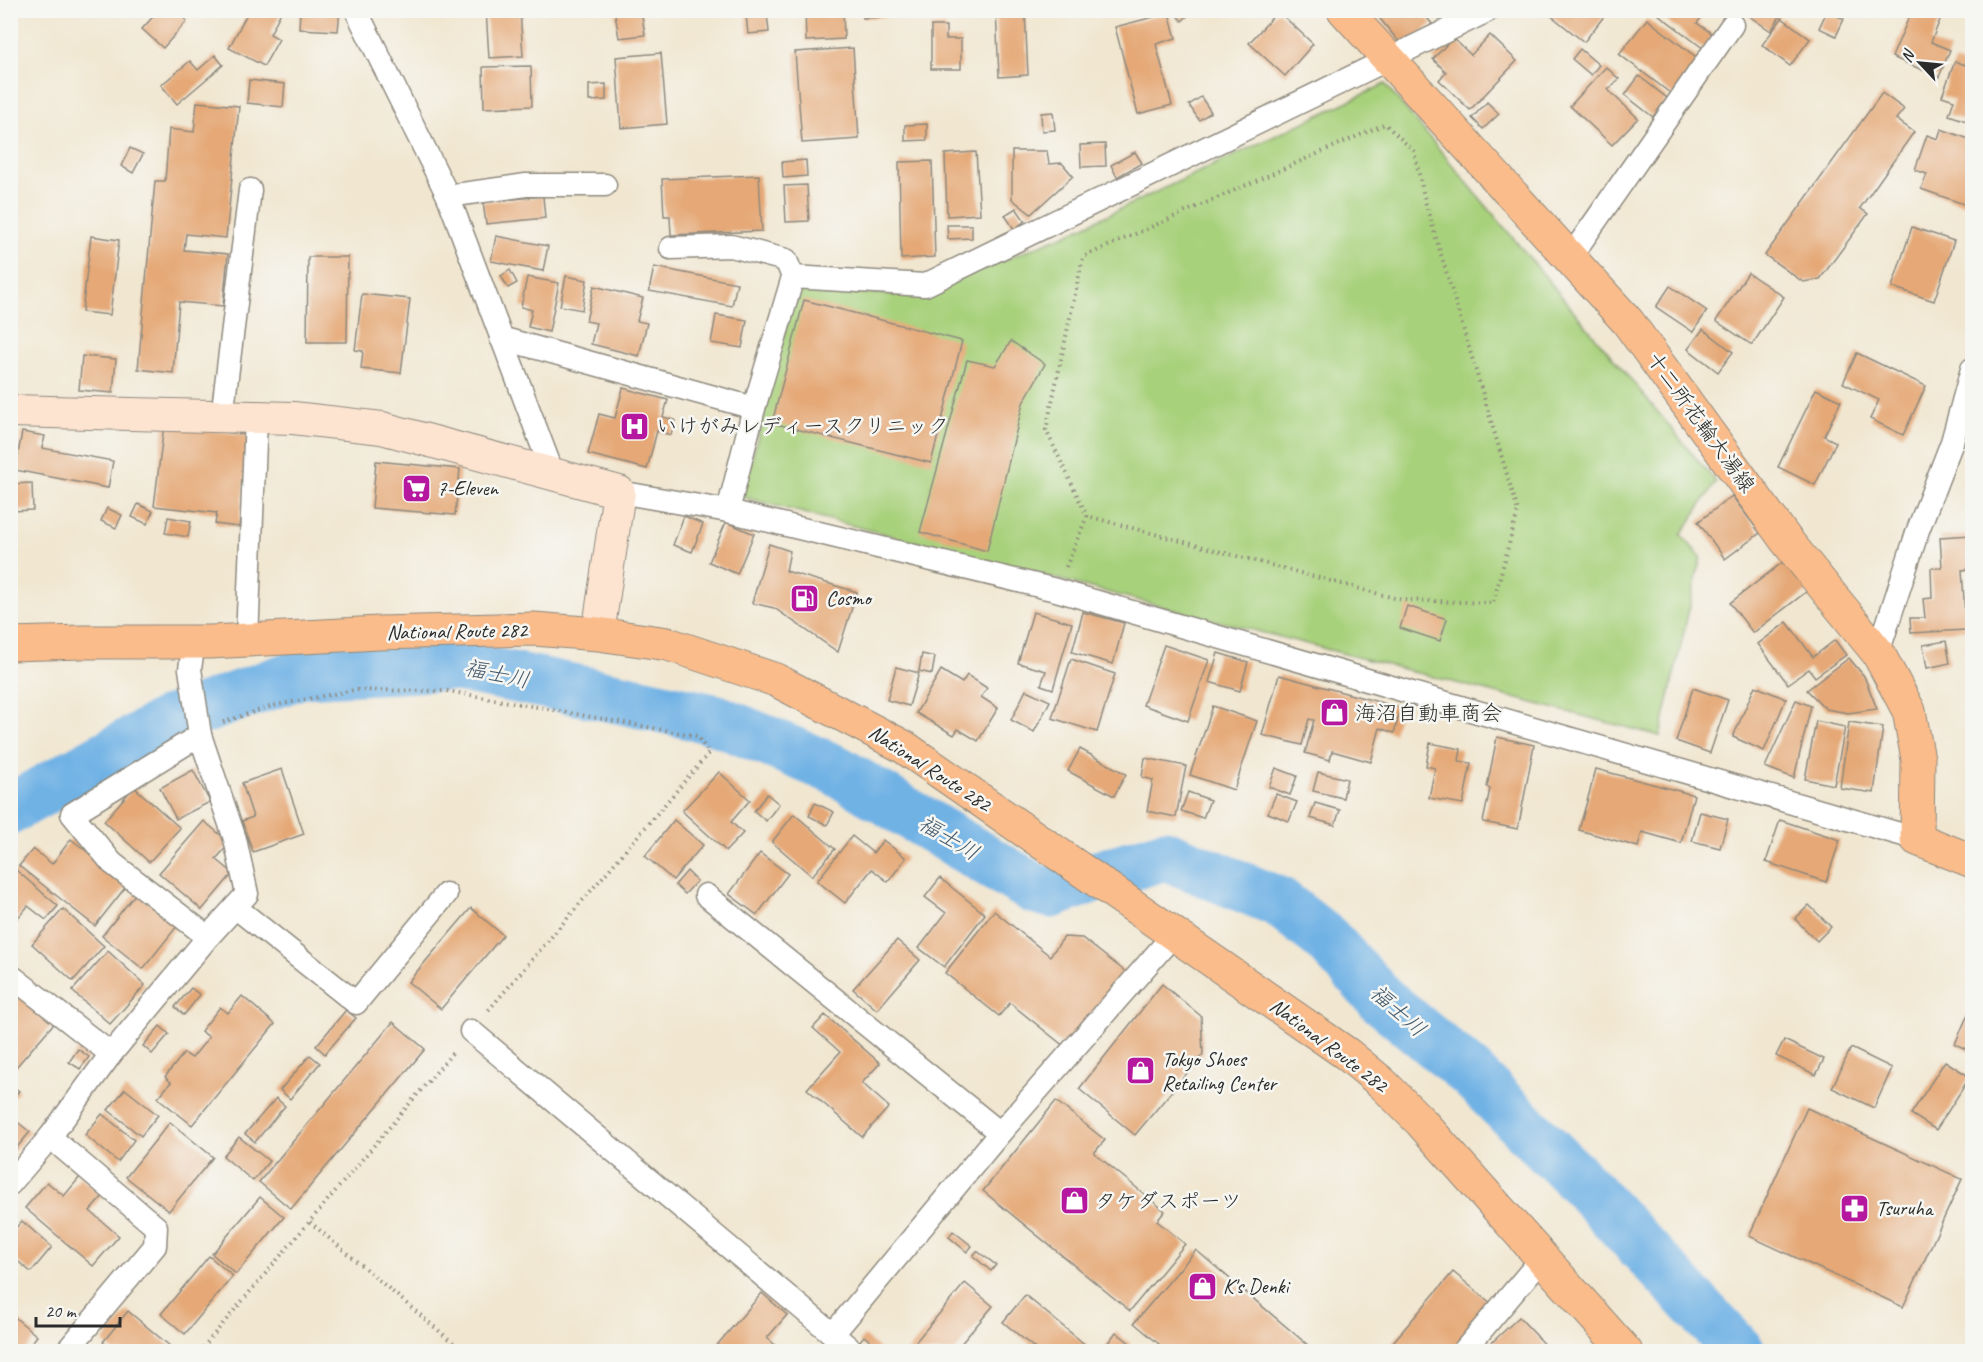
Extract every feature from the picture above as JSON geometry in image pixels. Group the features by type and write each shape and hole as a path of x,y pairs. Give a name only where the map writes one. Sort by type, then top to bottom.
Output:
{"main road":[{"name":"十二所花輪大湯線","path":"1344,10 1628,322 1786,540 1878,653 1909,711 1918,759 1917,839"},
{"name":"National Route 282","path":"10,644 83,642 192,655 247,640 379,633 534,629 598,634 668,644 776,680 904,747 1347,1054 1382,1083 1421,1122 1626,1352"},
{"path":"1917,839 1972,861"}],"street":[{"path":"356,10 448,196 553,474"},
{"path":"794,278 925,285 1489,10"},
{"path":"1569,259 1732,25"},
{"path":"448,196 526,185 605,185"},
{"path":"222,417 250,190"},
{"path":"671,248 731,246 786,260 794,278 754,408 728,512"},
{"path":"501,338 754,408"},
{"path":"1878,653 1918,530 1952,442 1972,369"},
{"path":"10,411 293,418 382,428 619,492 728,512 1056,590 1917,839"},
{"path":"247,640 256,417"},
{"path":"598,634 619,492"},
{"path":"10,1184 50,1137 111,1054 208,937 247,894 235,839 199,733 192,655"},
{"path":"199,733 72,814 112,862 208,937"},
{"path":"235,907 356,1003 446,894"},
{"path":"706,895 1000,1133"},
{"path":"833,1334 1000,1133 1175,933"},
{"path":"10,975 111,1054"},
{"path":"471,1030 854,1352"},
{"path":"50,1137 156,1227 155,1246 66,1352"},
{"path":"1463,1352 1543,1257"}],"path":[{"path":"1056,590 1087,516 1046,430 1083,257 1385,124 1414,151 1429,213 1518,511 1493,603 1402,600 1087,516"},
{"path":"310,1222 464,1352"}],"green space":[{"path":"1385,84 1716,482 1681,535 1701,557 1660,736 742,497 796,289 916,296 1065,235"}],"building":[{"path":"159,10 176,10 187,21 163,48 142,29"},
{"path":"249,10 282,10 270,34 279,39 264,66 229,48"},
{"path":"300,10 340,10 338,31 299,29"},
{"path":"486,10 520,10 523,56 489,58"},
{"path":"641,10 645,35 619,38 615,14"},
{"path":"805,10 843,10 844,39 806,41"},
{"path":"863,10 888,10 888,17 863,18"},
{"path":"996,10 1025,10 1028,75 999,77"},
{"path":"1172,10 1194,10 1182,21"},
{"path":"1383,10 1421,10 1432,24 1404,48 1377,15"},
{"path":"1437,10 1449,10 1450,17 1437,18"},
{"path":"1544,10 1609,10 1584,42"},
{"path":"1661,10 1704,10 1706,12 1697,23 1714,35 1704,49 1658,14"},
{"path":"1740,10 1784,10 1771,31"},
{"path":"1912,10 1944,10 1931,42 1950,50 1939,77 1892,57"},
{"path":"1278,11 1313,44 1285,76 1249,43"},
{"path":"1827,11 1844,19 1836,36 1819,28"},
{"path":"1169,13 1176,38 1156,44 1172,105 1138,114 1115,27"},
{"path":"767,14 769,32 748,34 746,15"},
{"path":"1782,18 1810,39 1790,66 1762,45"},
{"path":"1647,19 1701,61 1674,96 1619,54"},
{"path":"931,26 946,26 946,39 961,39 961,69 931,69"},
{"path":"1490,35 1517,61 1470,110 1439,80 1446,72 1433,59 1453,38 1471,55"},
{"path":"853,48 859,139 802,143 795,52"},
{"path":"1580,49 1599,65 1591,75 1572,59"},
{"path":"661,53 667,124 621,128 616,57"},
{"path":"1969,54 1972,55 1972,123 1949,115 1954,100 1942,96 1955,61 1965,65"},
{"path":"215,55 223,65 177,104 161,85 190,61 198,70"},
{"path":"531,66 532,106 484,108 483,67"},
{"path":"1606,67 1619,79 1608,90 1638,118 1612,145 1570,106"},
{"path":"1639,76 1667,98 1653,117 1625,95"},
{"path":"249,80 285,84 283,107 247,103"},
{"path":"606,84 606,100 589,101 589,85"},
{"path":"1882,93 1904,109 1896,119 1914,132 1860,208 1868,214 1820,279 1803,282 1765,255"},
{"path":"1201,97 1211,112 1199,120 1189,105"},
{"path":"197,102 239,106 226,238 186,234 184,250 228,254 223,306 179,302 173,373 138,369 155,181 165,181 169,129 194,132"},
{"path":"1487,102 1499,114 1483,129 1472,118"},
{"path":"1053,112 1055,130 1042,131 1041,113"},
{"path":"927,124 927,140 905,141 905,125"},
{"path":"1941,129 1972,140 1972,207 1921,189 1927,174 1915,170 1927,135 1938,139"},
{"path":"1105,144 1106,166 1081,167 1080,145"},
{"path":"130,148 143,154 133,173 121,166"},
{"path":"1012,151 1047,151 1049,164 1062,163 1073,176 1031,214 1012,199"},
{"path":"976,152 980,214 947,216 945,154"},
{"path":"1135,152 1142,163 1117,177 1111,165"},
{"path":"806,160 807,176 783,178 782,162"},
{"path":"932,161 935,257 901,259 899,162"},
{"path":"759,175 762,231 671,235 670,216 664,216 662,179"},
{"path":"807,185 809,221 786,222 784,186"},
{"path":"543,196 545,218 486,224 483,202"},
{"path":"1016,208 1025,221 1014,229 1005,215"},
{"path":"947,225 972,225 972,238 948,239"},
{"path":"1912,227 1954,241 1934,301 1892,287"},
{"path":"91,236 119,240 110,315 82,312"},
{"path":"496,236 548,246 543,271 491,261"},
{"path":"308,257 348,257 347,342 307,342"},
{"path":"654,267 737,283 732,306 649,291"},
{"path":"510,270 517,283 508,288 501,276"},
{"path":"1748,273 1784,297 1752,345 1716,321"},
{"path":"566,276 587,280 582,310 560,306"},
{"path":"527,277 559,283 549,332 528,327 532,310 521,307"},
{"path":"594,286 643,298 637,321 647,323 639,356 591,344 596,323 586,321"},
{"path":"1670,286 1707,311 1693,332 1656,307"},
{"path":"362,294 410,299 401,373 361,369 363,351 355,350"},
{"path":"804,300 962,341 931,463 772,423"},
{"path":"716,315 747,320 742,348 711,343"},
{"path":"1703,329 1733,352 1718,372 1688,349"},
{"path":"1011,341 1045,364 1023,403 987,551 920,532 967,360 995,366"},
{"path":"1857,353 1926,386 1903,435 1870,419 1879,400 1843,383"},
{"path":"82,356 116,359 113,393 79,390"},
{"name":"いけがみレディースクリニック","path":"623,388 668,400 663,417 675,420 671,435 657,431 647,469 588,454 599,414 615,418"},
{"path":"1816,389 1841,401 1824,436 1836,442 1815,485 1778,467"},
{"path":"164,425 250,435 239,527 215,524 217,513 154,506"},
{"path":"22,432 45,436 42,448 113,461 108,488 15,470"},
{"name":"7-Eleven","path":"376,461 460,469 455,515 372,508"},
{"path":"32,483 33,510 10,511 10,484"},
{"path":"1732,496 1760,533 1725,559 1698,522"},
{"path":"138,504 153,511 147,524 132,517"},
{"path":"107,508 122,515 116,528 101,521"},
{"path":"684,516 703,524 692,552 673,545"},
{"path":"168,517 191,521 188,537 165,533"},
{"path":"726,522 754,534 737,574 709,562"},
{"path":"1972,535 1972,569 1962,570 1966,630 1911,633 1910,618 1925,618 1923,599 1932,598 1931,568 1942,568 1940,537"},
{"name":"Cosmo","path":"769,544 790,551 786,571 857,592 838,652 774,608 752,603"},
{"path":"1788,558 1811,588 1753,633 1730,603"},
{"path":"1407,606 1447,619 1440,641 1400,628"},
{"path":"1033,612 1072,623 1053,689 1041,685 1046,671 1018,663"},
{"path":"1083,612 1124,623 1113,664 1072,652"},
{"path":"1787,622 1813,657 1835,640 1846,655 1815,677 1809,669 1788,684 1758,644"},
{"path":"1946,641 1950,663 1927,668 1923,645"},
{"path":"1164,645 1209,660 1188,721 1143,705"},
{"path":"1218,653 1248,662 1240,691 1209,682"},
{"path":"922,654 935,657 932,674 919,671"},
{"path":"1849,658 1864,676 1877,709 1848,713 1826,709 1807,690"},
{"path":"1071,659 1115,674 1097,732 1052,718"},
{"path":"896,667 919,673 909,706 887,700"},
{"path":"941,670 962,683 967,675 987,688 981,697 998,708 978,741 958,729 954,735 916,713"},
{"name":"海沼自動車商会","path":"1279,675 1401,708 1394,733 1380,728 1371,762 1332,751 1330,760 1305,753 1314,720 1309,719 1302,745 1262,735"},
{"path":"1755,686 1786,699 1764,751 1733,737"},
{"path":"1693,688 1728,700 1710,753 1676,741"},
{"path":"1026,690 1050,701 1034,732 1011,720"},
{"path":"1796,700 1811,706 1794,778 1765,767"},
{"path":"1213,706 1257,721 1234,790 1190,775"},
{"path":"1816,721 1845,727 1834,785 1805,779"},
{"path":"1849,722 1883,727 1874,793 1840,788"},
{"path":"1497,737 1534,745 1518,829 1483,822"},
{"path":"1430,743 1461,749 1459,761 1471,763 1463,804 1429,798 1435,768 1426,766"},
{"path":"1080,749 1126,774 1114,796 1068,771"},
{"path":"1145,758 1186,766 1176,817 1147,811 1153,780 1142,777"},
{"path":"1276,768 1297,776 1290,795 1269,787"},
{"path":"282,769 304,834 253,852 242,821 253,817 242,783"},
{"path":"1596,769 1694,795 1681,843 1642,832 1638,847 1579,830"},
{"path":"193,770 210,802 176,819 160,788"},
{"path":"719,772 750,800 731,822 743,833 726,851 682,811"},
{"path":"1318,772 1347,779 1343,798 1313,791"},
{"path":"134,787 180,828 149,862 104,821"},
{"path":"1188,792 1210,800 1203,818 1181,811"},
{"path":"767,794 779,804 766,821 754,811"},
{"path":"1276,794 1297,802 1289,821 1268,813"},
{"path":"815,803 834,812 827,825 809,816"},
{"path":"1315,803 1340,810 1335,825 1310,818"},
{"path":"1700,812 1728,819 1720,848 1692,841"},
{"path":"794,814 835,849 812,876 772,842"},
{"path":"674,820 703,845 673,880 645,856"},
{"path":"1780,820 1840,840 1826,882 1766,862"},
{"path":"204,821 230,843 216,859 233,873 202,910 159,873"},
{"path":"852,836 873,853 883,840 906,858 888,882 872,869 845,903 817,881"},
{"path":"71,839 128,884 95,926 19,866 33,849 52,864"},
{"path":"760,853 788,874 757,915 729,894"},
{"path":"16,870 58,906 46,920 28,906 10,927 10,877"},
{"path":"687,871 697,881 685,894 675,885"},
{"path":"940,878 985,914 944,967 919,948 946,913 925,897"},
{"path":"136,893 178,925 143,969 102,936"},
{"path":"1809,905 1831,927 1817,941 1795,919"},
{"path":"471,908 503,935 441,1009 408,982"},
{"path":"63,909 104,946 73,981 32,944"},
{"path":"994,911 1050,956 1064,937 1082,938 1126,972 1065,1047 1010,1003 999,1016 945,973"},
{"path":"897,940 920,960 877,1010 853,989"},
{"path":"108,951 145,985 110,1024 72,991"},
{"name":"Tokyo Shoes Retailing Center","path":"1162,984 1201,1016 1203,1054 1135,1135 1079,1089"},
{"path":"191,988 200,995 184,1015 175,1007"},
{"path":"18,990 55,1022 10,1074 10,999"},
{"path":"242,996 275,1024 192,1125 158,1098 171,1082 165,1077 184,1053 192,1058 209,1037 201,1031 220,1007 228,1013"},
{"path":"346,1010 356,1018 325,1054 316,1046"},
{"path":"1969,1012 1972,1013 1972,1052 1955,1044"},
{"path":"825,1015 880,1063 862,1083 889,1107 862,1137 807,1089 840,1052 813,1028"},
{"path":"393,1022 425,1049 291,1209 259,1182"},
{"path":"160,1026 169,1034 152,1054 143,1046"},
{"path":"1784,1040 1824,1059 1816,1075 1776,1056"},
{"path":"1851,1048 1892,1068 1874,1108 1832,1088"},
{"path":"78,1049 89,1057 80,1069 69,1062"},
{"path":"310,1055 320,1063 290,1099 280,1090"},
{"path":"1945,1061 1970,1077 1936,1130 1911,1114"},
{"path":"10,1084 19,1091 10,1101"},
{"path":"125,1089 158,1115 141,1136 108,1110"},
{"path":"276,1098 285,1106 255,1142 245,1134"},
{"name":"タケダスポーツ","path":"1056,1101 1105,1140 1094,1153 1165,1211 1157,1221 1185,1244 1130,1311 983,1191"},
{"name":"Tsuruha","path":"1807,1108 1962,1179 1903,1307 1749,1236"},
{"path":"102,1114 134,1140 118,1162 85,1135"},
{"path":"10,1116 30,1132 12,1153 10,1152"},
{"path":"170,1122 213,1157 169,1211 126,1177"},
{"path":"239,1137 269,1161 253,1181 223,1156"},
{"path":"80,1177 103,1196 90,1211 119,1236 93,1266 25,1208 47,1182 64,1196"},
{"path":"260,1197 284,1217 236,1274 212,1254"},
{"path":"22,1221 52,1247 31,1272 10,1255 10,1234"},
{"path":"953,1231 972,1246 967,1252 949,1237"},
{"name":"K's Denki","path":"1196,1250 1316,1352 1153,1352 1159,1344 1134,1323"},
{"path":"977,1251 996,1265 991,1271 973,1256"},
{"path":"209,1256 233,1276 185,1334 161,1314"},
{"path":"1453,1272 1492,1304 1452,1352 1390,1352 1387,1349"},
{"path":"965,1283 993,1306 954,1352 907,1352"},
{"path":"762,1293 787,1315 767,1338 779,1348 776,1352 711,1352"},
{"path":"1025,1295 1094,1352 1039,1352 1003,1322"},
{"path":"128,1311 177,1352 114,1352 103,1342"},
{"path":"10,1313 37,1336 24,1352 10,1352"},
{"path":"1519,1317 1552,1352 1487,1352 1485,1349"},
{"path":"1116,1332 1131,1344 1124,1352 1108,1352 1104,1348"},
{"path":"864,1336 883,1352 871,1352 859,1342"}],"waterway":[{"name":"福士川","path":"10,809 169,721 302,673 452,665 717,720 836,770 1033,888 1051,893 1165,855 1279,902 1326,939 1382,1000 1470,1073 1579,1180 1740,1352"}],"place":[{"name":"いけがみレディースクリニック","path":"635,426"},
{"name":"7-Eleven","path":"416,488"},
{"name":"Cosmo","path":"805,598"},
{"name":"海沼自動車商会","path":"1334,713"},
{"name":"Tokyo Shoes Retailing Center","path":"1141,1071"},
{"name":"タケダスポーツ","path":"1074,1201"},
{"name":"Tsuruha","path":"1855,1208"},
{"name":"K's Denki","path":"1202,1286"}]}
